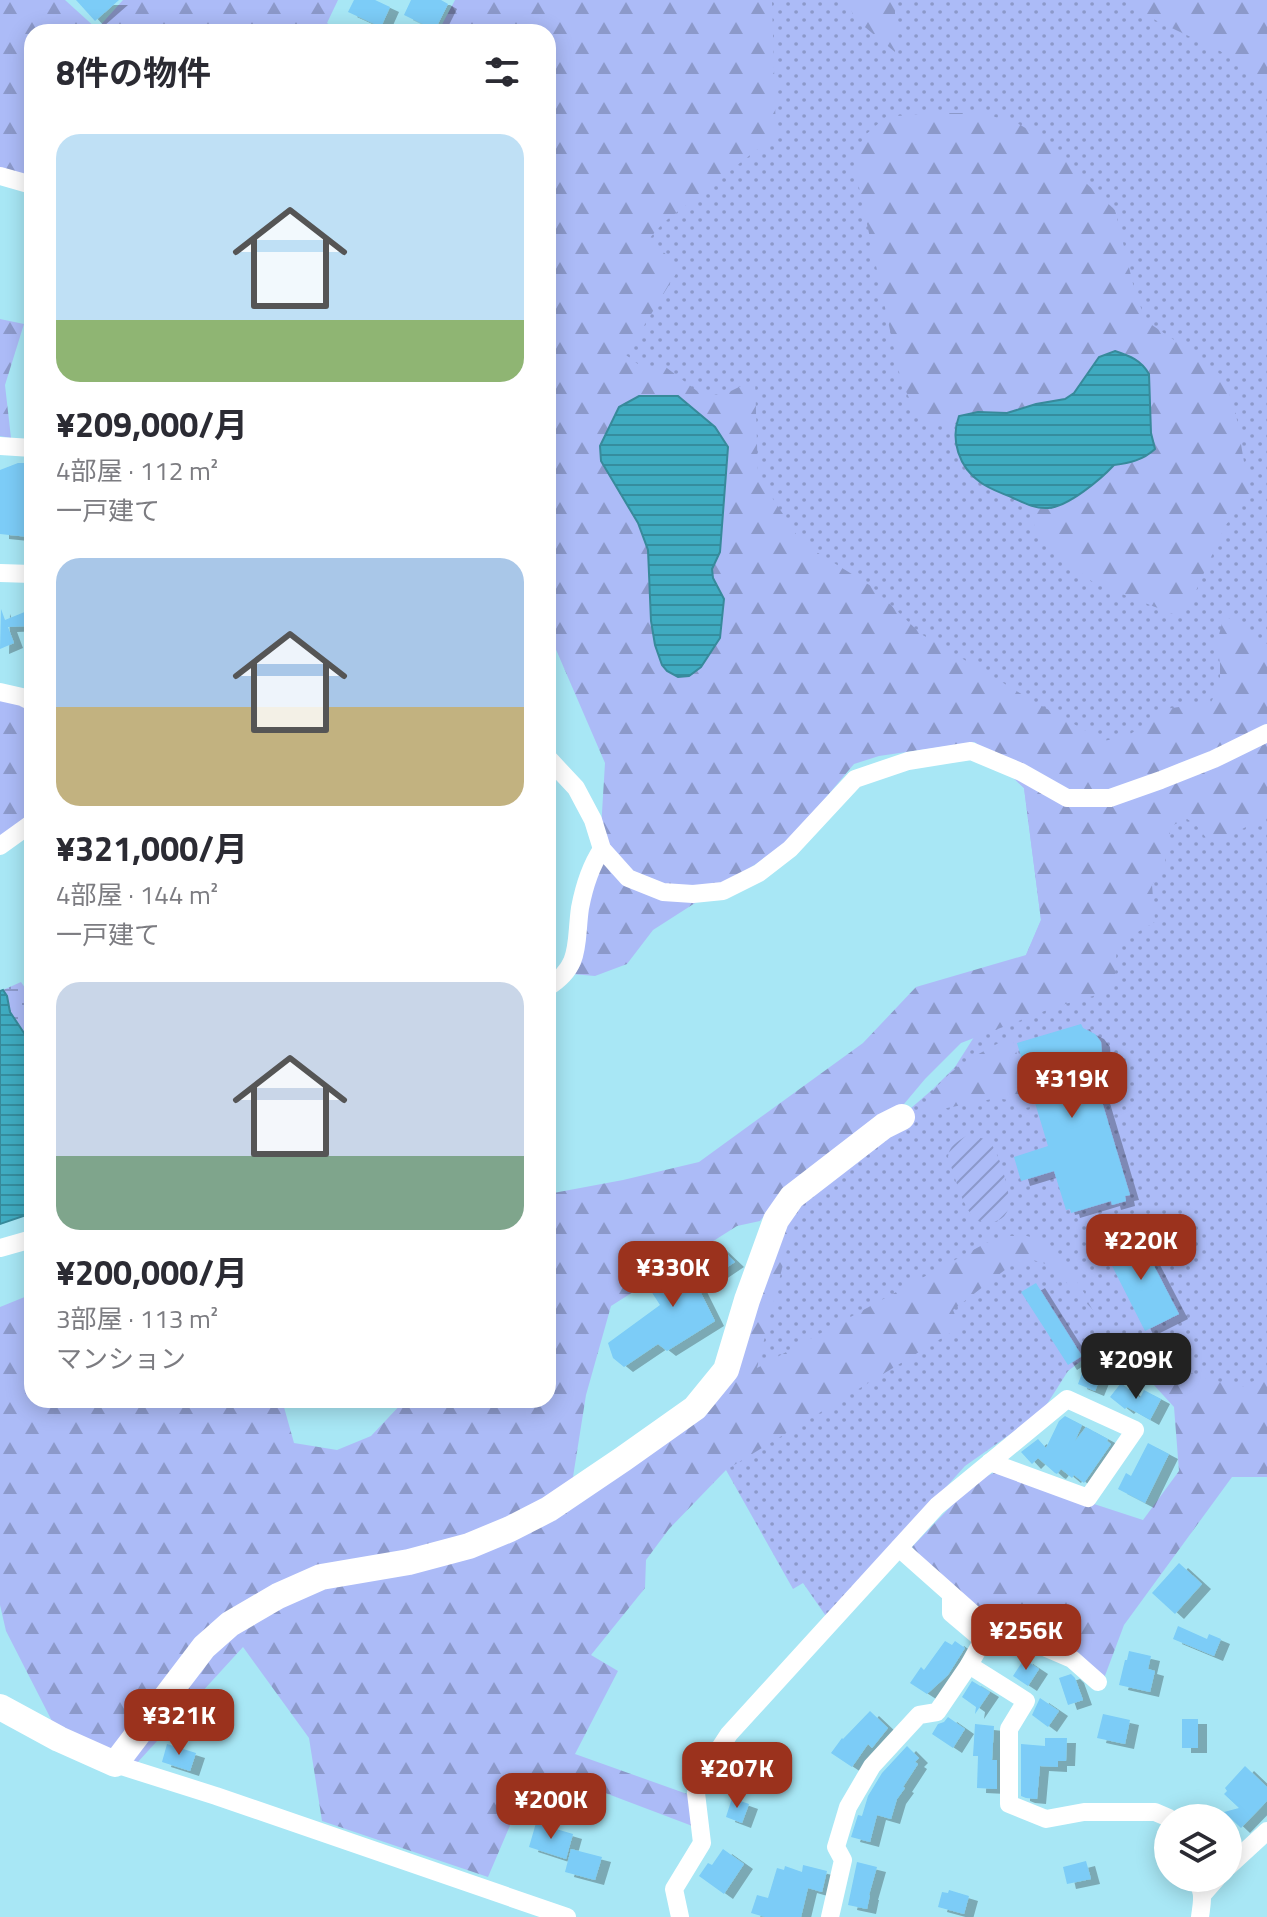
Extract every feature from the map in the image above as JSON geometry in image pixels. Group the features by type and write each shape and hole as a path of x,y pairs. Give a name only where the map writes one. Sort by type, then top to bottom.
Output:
{"street":[{"path":"0,176 24,183"},
{"path":"0,446 24,448"},
{"path":"0,573 24,574"},
{"path":"0,692 24,698"},
{"path":"556,766 580,795 593,820 602,849 628,878 663,892 693,894 723,891 759,873 790,849 855,779 908,761 971,751 1021,772 1067,798 1110,798 1214,759 1267,733"},
{"path":"0,846 24,829"},
{"path":"556,981 566,974 570,966 576,948 586,882 602,849"},
{"path":"115,1764 204,1647 230,1624 278,1596 321,1577 409,1562 469,1546 510,1529 549,1509 695,1408 726,1370 776,1220 792,1197 884,1126 902,1117"},
{"path":"0,1248 24,1241"},
{"path":"680,1917 674,1889 702,1843 696,1793 701,1777 729,1734 937,1506 990,1462 1067,1399 1135,1430 1088,1498 990,1462"},
{"path":"899,1548 979,1619 1072,1659 1098,1682"},
{"path":"830,1917 843,1860 836,1847 848,1807 872,1766 919,1715 937,1712 983,1640 951,1613 951,1596"},
{"path":"969,1665 1026,1701 1009,1729 1009,1804 1046,1819 1084,1812 1154,1812"},
{"path":"0,1707 59,1739 115,1764 567,1917"},
{"path":"1242,1854 1267,1831"},
{"path":"1200,1917 1203,1894"}],"green space":[{"path":"0,0 65,0 91,24 24,24 24,177 0,169"},
{"path":"123,0 338,0 327,23 101,24"},
{"path":"455,0 769,0 772,2 776,135 663,223 649,239 680,267 626,355 647,371 663,365 701,394 723,395 755,379 758,476 802,543 871,586 921,634 1104,741 1129,735 1166,709 1211,702 1220,686 1217,643 1224,615 1267,644 1267,816 1225,838 1207,839 1187,819 1171,826 1165,862 1152,885 1155,922 1117,944 1114,990 1055,1007 961,1043 899,1110 790,1184 760,1221 737,1226 611,1306 586,1395 573,1477 694,1418 778,1236 796,1213 757,1368 1004,1236 1027,1236 1048,1242 1100,1317 1049,1265 1030,1259 1010,1266 953,1310 960,1327 726,1470 669,1529 646,1560 645,1588 591,1655 618,1671 575,1754 690,1795 695,1827 563,1777 532,1774 488,1877 322,1821 309,1738 243,1647 137,1763 54,1725 6,1631 0,1605 0,1307 24,1297 24,1408 284,1408 294,1443 337,1450 371,1436 397,1408 556,1408 556,1193 699,1162 863,1043 916,987 1026,955 1041,920 1024,788 975,742 879,756 854,764 787,844 653,930 627,964 595,976 572,974 599,862 605,763 556,650 556,24 442,24","holes":["601,461 725,498 720,552 712,569 713,578 724,599 655,645 648,550 638,523"]},
{"path":"682,0 1267,0 1267,1451 1121,1349 1085,1358 1068,1371 1042,1412 965,1466 828,1619 803,1583 793,1589 726,1470 795,1209 955,1067 1026,955 1041,920 1024,788 975,742 613,560 632,204"},
{"path":"848,0 895,0 895,52 854,18"},
{"path":"1122,0 1267,0 1267,92 1245,66"},
{"path":"980,113 1017,123 1054,145 1087,184 1115,210 1135,292 1146,321 1222,376 1235,408 1252,492 1225,526 1190,604 1178,616 1094,583 1050,548 1031,520 1034,507 1051,509 1102,478 1114,465 1130,463 1154,449 1151,433 1074,393 1065,399 1007,413 978,412 960,416 957,424 922,425 901,381 854,164 864,136 886,117"},
{"path":"0,319 24,324 5,385 11,438 0,436"},
{"path":"0,696 24,705 24,826 0,843"},
{"path":"21,982 24,986 24,1033 10,1012 3,990"},
{"path":"1012,1036 1031,1107 1019,1109 1008,1100 997,1098 922,1113 930,1096 949,1074"},
{"path":"966,1136 989,1142 1000,1163 1009,1206 999,1220 987,1222 976,1218 967,1209 961,1195 948,1157 952,1147"},
{"path":"1121,1349 1208,1379 1242,1387 1267,1374 1267,1477 1232,1477 1124,1625 1103,1681 998,1623 949,1588 912,1547 975,1481 996,1472 1143,1520 1179,1471 1174,1407"}],"shaded area":[{"path":"1115,351 1135,359 1149,374 1151,433 1155,449 1150,453 1114,465 1074,498 1048,508 1030,505 991,489 967,469 956,443 959,416 978,412 1007,413 1065,399 1074,393 1099,357"},
{"path":"639,396 678,396 715,427 728,447 720,552 712,569 713,578 724,599 720,638 701,667 689,676 678,677 662,665 651,621 648,550 638,523 601,461 600,446 619,407"},
{"path":"3,990 7,996 10,1012 24,1033 24,1216 0,1224 0,991"}],"building":[{"path":"76,0 119,0 95,21"},
{"path":"354,0 375,0 390,7 382,24 374,24 348,12"},
{"path":"411,0 441,0 448,4 438,24 423,24 404,15"},
{"path":"24,463 24,536 0,534 0,470"},
{"path":"1,609 5,620 24,612 24,626 8,627 14,643 0,649"},
{"path":"1081,1024 1101,1042 1102,1054 1091,1065 1130,1195 1125,1196 1126,1201 1112,1205 1111,1201 1071,1213 1070,1209 1066,1210 1054,1171 1021,1181 1014,1157 1048,1146 1017,1043"},
{"path":"1137,1233 1179,1314 1145,1331 1104,1250"},
{"path":"716,1244 735,1262 698,1287 715,1321 667,1351 658,1344 624,1367 613,1358 608,1343 660,1305 649,1288"},
{"path":"1036,1283 1082,1356 1068,1365 1021,1292"},
{"path":"1086,1362 1104,1369 1095,1391 1078,1384"},
{"path":"1121,1383 1140,1398 1144,1390 1161,1399 1150,1420 1127,1407 1125,1409 1110,1397"},
{"path":"1065,1416 1082,1425 1075,1441 1086,1427 1108,1439 1111,1444 1084,1483 1061,1469 1055,1473 1038,1458 1032,1464 1021,1452 1038,1439 1046,1448 1059,1421"},
{"path":"1148,1443 1169,1454 1145,1503 1118,1489 1126,1473 1131,1476"},
{"path":"1179,1563 1202,1584 1175,1614 1152,1593"},
{"path":"1178,1626 1207,1639 1209,1634 1221,1639 1214,1656 1173,1639"},
{"path":"945,1641 952,1645 955,1641 965,1648 948,1675 927,1694 910,1683 921,1667 924,1670"},
{"path":"1129,1651 1151,1656 1148,1669 1155,1671 1150,1692 1119,1685"},
{"path":"1024,1659 1039,1669 1028,1686 1013,1676"},
{"path":"1071,1674 1083,1700 1068,1705 1059,1678"},
{"path":"972,1681 990,1692 975,1714 976,1707 962,1697"},
{"path":"1040,1698 1059,1711 1048,1727 1032,1715"},
{"path":"870,1711 888,1728 872,1748 868,1744 852,1767 831,1753"},
{"path":"1103,1714 1130,1720 1125,1744 1097,1738"},
{"path":"948,1717 965,1729 953,1748 932,1734 938,1724"},
{"path":"1182,1719 1198,1719 1198,1748 1182,1748"},
{"path":"975,1724 994,1726 992,1760 997,1760 997,1789 977,1788 978,1756 973,1756"},
{"path":"1045,1738 1067,1738 1066,1761 1058,1761 1058,1767 1040,1766 1037,1799 1026,1798 1021,1796 1021,1744 1045,1746"},
{"path":"167,1744 196,1753 190,1771 162,1762"},
{"path":"907,1746 919,1758 915,1762 918,1764 897,1799 891,1819 877,1815 870,1842 851,1837 858,1815 862,1816 868,1796 882,1773"},
{"path":"1245,1766 1267,1787 1267,1801 1242,1827 1242,1804 1235,1804 1224,1794 1227,1791 1225,1788"},
{"path":"732,1798 749,1804 742,1823 726,1817"},
{"path":"536,1823 573,1834 566,1859 529,1847"},
{"path":"571,1849 602,1857 595,1880 565,1872"},
{"path":"723,1849 744,1864 724,1894 699,1876 708,1863 712,1865"},
{"path":"1086,1861 1091,1879 1067,1884 1063,1867"},
{"path":"857,1862 877,1867 867,1909 848,1905"},
{"path":"803,1865 827,1871 822,1892 808,1888 801,1917 765,1917 751,1913 757,1895 768,1898 777,1868 784,1870 785,1866 802,1872"},
{"path":"949,1890 969,1896 964,1914 938,1907 942,1892 948,1893"}]}
